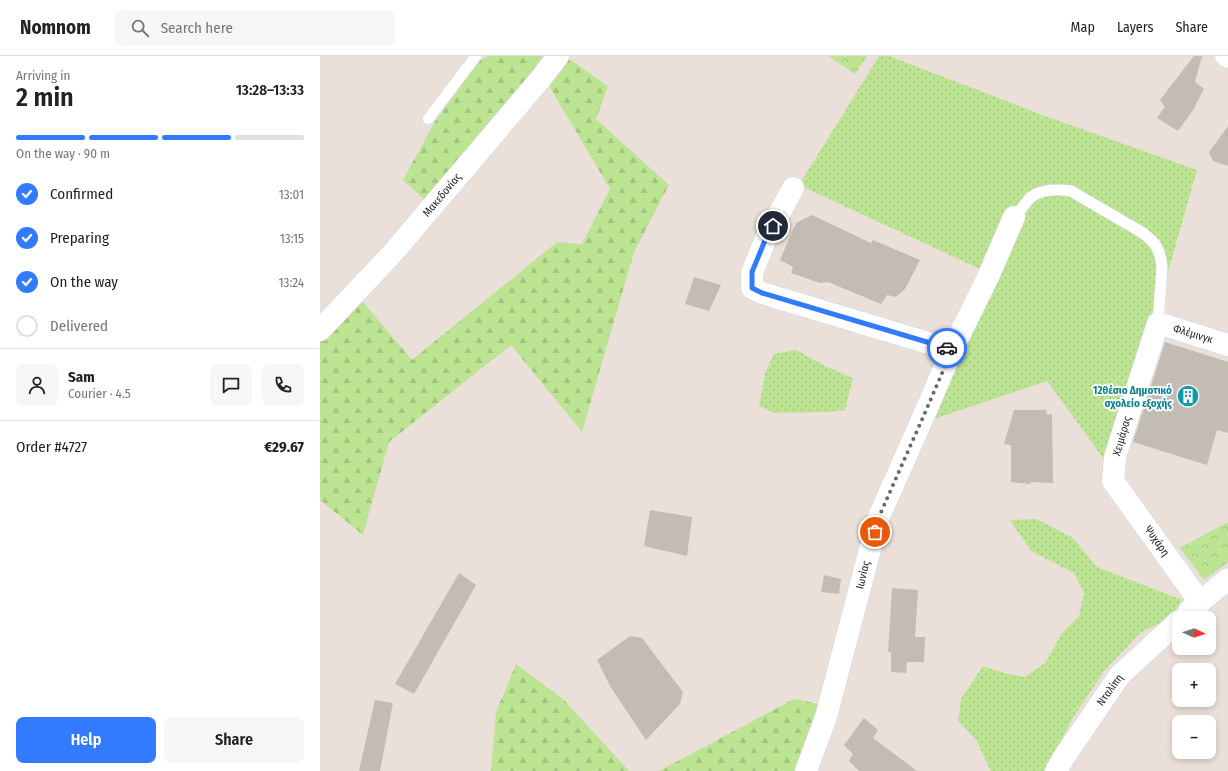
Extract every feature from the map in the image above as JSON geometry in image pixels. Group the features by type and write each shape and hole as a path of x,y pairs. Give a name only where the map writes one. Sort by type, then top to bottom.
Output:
{"street":[{"name":"Μακεδονίας","path":"320,330 391,255 538,82 558,56"},
{"path":"793,188 766,238 752,272 752,288 762,293 952,350"},
{"name":"Ιωνίας","path":"806,771 826,717 878,519 952,350 988,277 1014,217"},
{"name":"Φλέμινγκ","path":"1158,323 1228,345"},
{"name":"Χειμάρας","path":"1113,481 1115,457 1158,323"},
{"name":"Ψυχάρη","path":"1113,481 1200,602"},
{"path":"1190,611 1228,579"},
{"name":"Νταλίπη","path":"1056,771 1120,675 1172,627"}],"lane":[{"path":"428,118 476,56"},
{"path":"1014,217 1032,197 1048,190 1061,189 1072,191 1143,233 1155,244 1161,260 1162,268 1158,323"}],"green space":[{"path":"488,56 551,56 429,204 403,180 434,123 479,61"},
{"path":"565,56 608,86 596,119 669,185 634,252 582,432 511,345 389,442 363,535 320,500 320,336 358,296 412,360 557,242 582,244 610,189 545,79"},
{"path":"828,56 867,56 855,74"},
{"path":"879,56 889,56 1045,116 1197,170 1156,314 1109,466 1047,381 934,419 995,276 799,185"},
{"path":"796,350 827,367 853,378 845,410 830,412 775,413 759,406 765,373 774,354"},
{"path":"1036,519 1073,538 1097,567 1182,600 1175,611 1172,611 1172,615 1156,625 1141,632 1105,670 1072,719 1044,771 991,771 976,740 958,721 961,699 983,666 1004,673 1025,677 1046,662 1062,633 1079,616 1084,593 1074,573 1031,551 1010,520"},
{"path":"1228,522 1228,562 1204,580 1180,548"},
{"path":"516,664 564,700 629,771 491,771 496,712"},
{"path":"794,699 819,704 802,771 659,771"}],"building":[{"path":"1194,56 1202,56 1195,82 1204,89 1193,110 1178,131 1157,118 1165,107 1160,100"},
{"path":"1228,126 1228,166 1213,161 1209,152"},
{"path":"812,215 871,243 873,240 920,260 905,289 896,297 887,295 881,304 828,282 820,283 791,273 793,267 780,260 796,223"},
{"path":"694,277 721,285 709,311 685,304"},
{"name":"12θέσιο Δημοτικό σχολείο εξοχής","path":"1165,342 1228,362 1228,433 1217,430 1207,465 1133,442"},
{"path":"1014,410 1046,410 1047,415 1052,414 1053,483 1031,482 1030,484 1011,482 1011,445 1004,444"},
{"path":"650,510 692,517 687,556 644,546"},
{"path":"459,573 476,585 414,694 395,684"},
{"path":"824,575 841,579 839,594 821,592"},
{"path":"892,588 918,590 915,637 925,637 924,662 907,662 906,673 891,672 891,652 888,652"},
{"path":"630,636 642,638 683,692 680,704 646,740 610,686 597,660"},
{"path":"375,700 393,703 380,771 359,771"},
{"path":"864,718 878,730 873,738 917,771 859,771 849,761 853,754 844,745"}],"way so far":[{"path":"875,532 878,519 952,350 947,348"}],"place":[{"name":"12θέσιο Δημοτικό σχολείο εξοχής","path":"1188,396"}],"route":[{"path":"773,226 766,238 752,272 752,288 762,293 947,348"}]}
